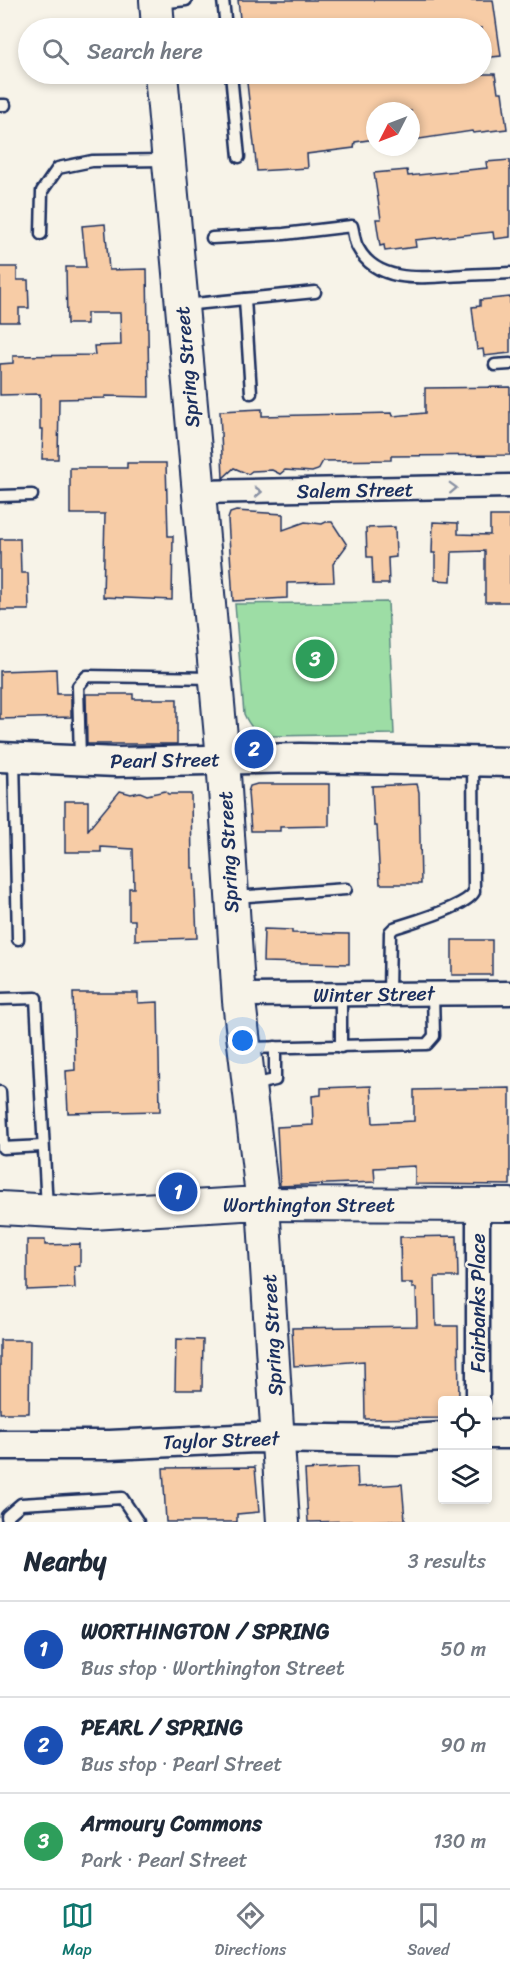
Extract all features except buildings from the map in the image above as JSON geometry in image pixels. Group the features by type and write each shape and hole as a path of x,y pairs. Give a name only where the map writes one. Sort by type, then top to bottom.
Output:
{"main road":[{"name":"Spring Street","path":"162,84 223,759 238,995 263,1204 283,1522"},
{"name":"Worthington Street","path":"0,1208 92,1213 219,1204 510,1205"}],"street":[{"name":"Salem Street","path":"199,492 510,486"},
{"name":"Pearl Street","path":"7,758 117,762 223,759 510,762"},
{"name":"Winter Street","path":"238,995 510,993"},
{"name":"Fairbanks Place","path":"478,1205 478,1396"},
{"path":"492,1434 510,1434"},
{"name":"Taylor Street","path":"0,1445 99,1445 278,1438 398,1440 438,1437"}],"lane":[{"path":"223,0 225,18"},
{"path":"232,84 239,157"},
{"path":"41,234 42,191 58,168 92,161 169,160"},
{"path":"212,238 284,234 352,226 357,248 367,260 382,270 399,276 421,278 510,273"},
{"path":"181,305 315,291"},
{"path":"245,299 251,393"},
{"path":"495,365 510,364"},
{"path":"0,496 32,495"},
{"path":"80,761 78,686 87,676 216,678"},
{"path":"7,758 18,939"},
{"path":"389,995 390,932 394,928 471,898 474,892 473,761"},
{"path":"231,897 346,889"},
{"path":"243,1048 427,1044 434,1036 433,993"},
{"path":"341,995 341,1047"},
{"path":"0,999 36,998 47,1210"},
{"path":"249,1085 275,1080 274,1047"},
{"path":"0,1092 3,1148 43,1146"},
{"path":"8,1522 8,1516 21,1504 122,1498 138,1522"}],"green space":[{"path":"388,602 394,734 269,736 254,729 244,714 235,604"}],"place":[{"name":"Armoury Commons","path":"315,659"},
{"name":"PEARL / SPRING","path":"254,749"},
{"name":"WORTHINGTON / SPRING","path":"178,1192"}]}
